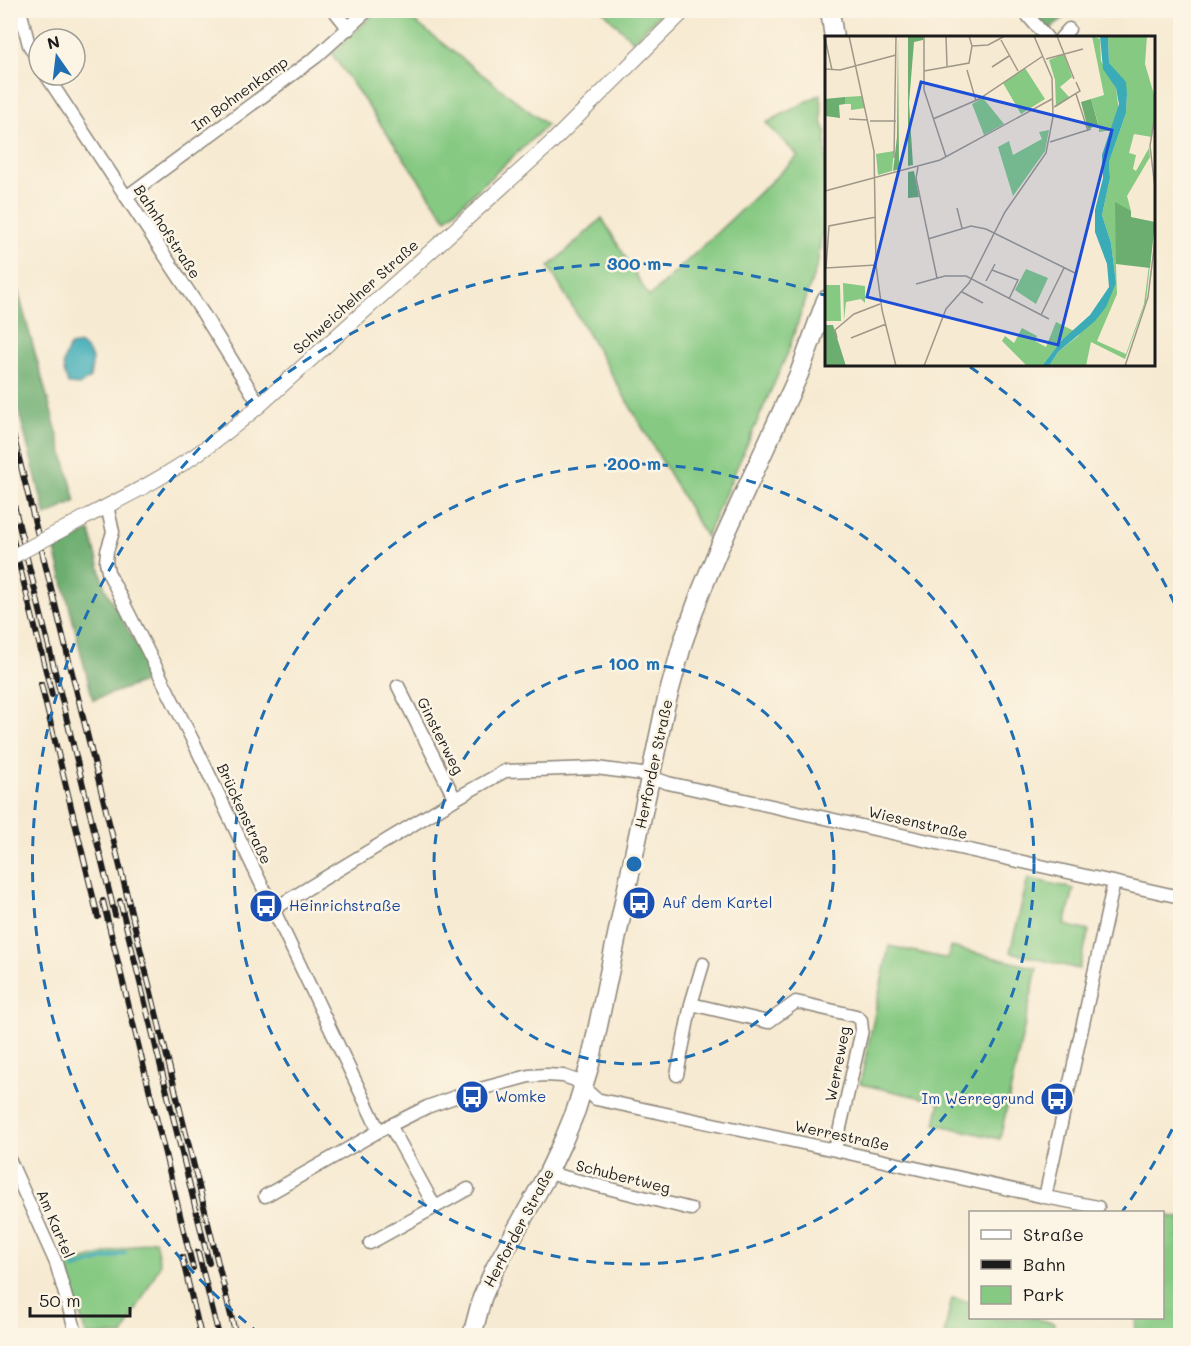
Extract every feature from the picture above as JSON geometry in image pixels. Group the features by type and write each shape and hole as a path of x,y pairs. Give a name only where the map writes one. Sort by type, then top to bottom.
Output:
{"main road":[{"path":"830,10 834,36"},
{"name":"Herforder Straße","path":"472,1335 482,1298 495,1268 548,1173 584,1087 665,707 683,642 717,553 799,374 825,303"}],"street":[{"path":"20,10 27,37"},
{"path":"334,10 349,29"},
{"name":"Im Bohnenkamp","path":"126,197 316,57 368,10"},
{"name":"Schweichelner Straße","path":"10,558 107,506 195,455 227,433 551,143 685,10"},
{"path":"1023,10 1045,36"},
{"name":"Bahnhofstraße","path":"54,87 204,315 259,406"},
{"name":"Brückenstraße","path":"107,506 113,532 107,551 108,572 195,745 379,1131"},
{"name":"Ginsterweg","path":"398,686 456,799"},
{"path":"272,910 505,771 596,768 651,776"},
{"name":"Wiesenstraße","path":"651,776 668,783 1180,897"},
{"path":"1045,1197 1114,882"},
{"path":"677,1075 691,1004 703,964"},
{"name":"Werreweg","path":"691,1004 768,1022 796,1002 856,1016 861,1020 862,1030 835,1150"},
{"path":"265,1196 390,1125 441,1101 528,1076 563,1076 584,1087"},
{"name":"Werrestraße","path":"584,1087 596,1099 1098,1207"},
{"path":"390,1125 435,1207"},
{"name":"Am Kartel","path":"10,1161 56,1263 78,1335"},
{"name":"Schubertweg","path":"548,1173 691,1209"},
{"path":"370,1243 468,1189"}],"green space":[{"path":"377,11 401,11 547,125 446,219 332,54"},
{"path":"603,11 663,11 633,41"},
{"path":"1030,11 1072,11 1049,30"},
{"path":"821,94 822,122 825,129 825,229 821,238 818,262 788,352 706,537 549,267 602,218 649,297 798,156 766,123"},
{"path":"11,266 76,501 46,516 11,382"},
{"path":"90,531 105,588 155,678 93,700 55,550"},
{"path":"1028,878 1074,889 1065,925 1089,931 1079,969 1010,952"},
{"path":"889,946 948,959 951,947 1037,968 1000,1139 935,1124 940,1102 860,1084"},
{"path":"1164,1215 1180,1218 1180,1335 1134,1335 1137,1319 1164,1319"},
{"path":"155,1240 160,1265 123,1335 86,1335 66,1265"},
{"path":"952,1298 969,1302 969,1319 1037,1319 1054,1323 1051,1335 944,1335"}],"water":[{"path":"1180,98 1180,207 1172,163"},
{"path":"81,344 92,359 90,378 80,385 68,384 64,369 65,356 70,346"}],"waterway":[{"path":"74,1268 125,1253"}],"railway":[{"path":"10,422 236,1336"},
{"path":"10,489 115,915"},
{"path":"10,528 52,695"},
{"path":"41,684 98,917"},
{"path":"103,901 193,1268"},
{"path":"120,901 209,1263"},
{"path":"198,1252 219,1336"},
{"path":"182,1257 201,1336"}],"place":[{"name":"Auf dem Kartel","path":"639,903"},
{"name":"Heinrichstraße","path":"266,906"},
{"name":"Womke","path":"472,1097"},
{"name":"Im Werregrund","path":"1057,1099"}]}
